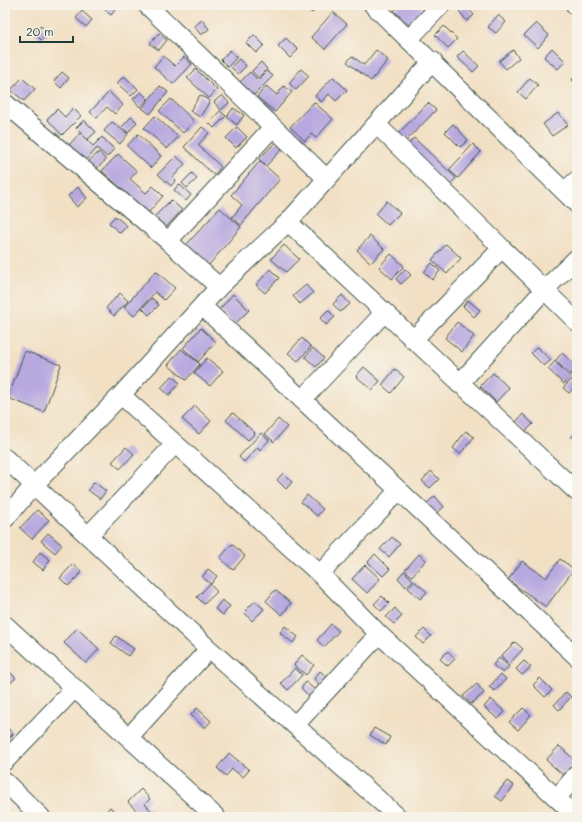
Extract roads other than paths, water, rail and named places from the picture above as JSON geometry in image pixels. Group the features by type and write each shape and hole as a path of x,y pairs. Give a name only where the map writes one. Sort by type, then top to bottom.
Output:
{"street":[{"path":"147,5 327,179"},
{"path":"373,5 573,192"},
{"path":"409,39 442,5"},
{"path":"5,519 34,485 121,394 219,287 288,222 433,62"},
{"path":"5,103 168,241 219,287"},
{"path":"377,125 577,322"},
{"path":"168,241 273,127"},
{"path":"288,222 459,384 577,492"},
{"path":"413,340 502,248"},
{"path":"459,384 544,290 577,258"},
{"path":"202,306 577,657"},
{"path":"302,400 384,313"},
{"path":"121,394 320,574 379,634 576,817"},
{"path":"88,536 175,444"},
{"path":"5,458 209,649 296,724 398,817"},
{"path":"320,574 399,490"},
{"path":"5,625 216,817"},
{"path":"296,724 379,634"},
{"path":"129,737 209,649"},
{"path":"5,761 75,688"},
{"path":"557,798 577,774"},
{"path":"5,782 30,814"}]}
